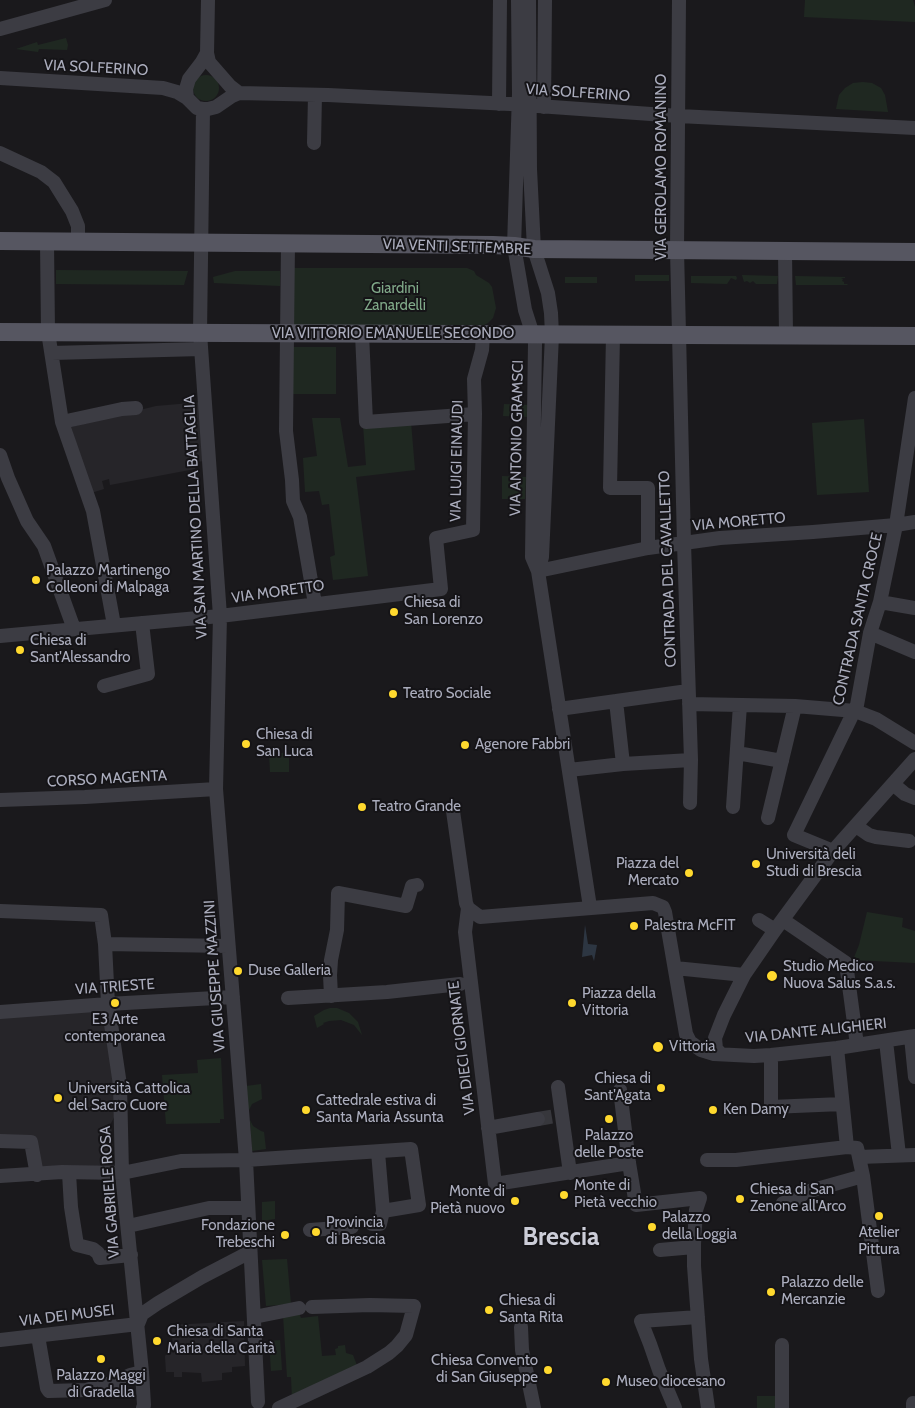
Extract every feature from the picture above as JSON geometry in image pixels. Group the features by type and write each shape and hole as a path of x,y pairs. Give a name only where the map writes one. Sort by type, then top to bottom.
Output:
{"main road":[{"name":"VIA VENTI SETTEMBRE","path":"0,241 493,245 534,249 915,252"},
{"name":"VIA VITTORIO EMANUELE SECONDO","path":"0,332 48,332 201,341 287,334 915,336"}],"street":[{"path":"0,29 105,0"},
{"path":"203,109 216,107 239,93 230,86 209,62 207,52 208,0"},
{"path":"500,0 500,104"},
{"path":"518,0 524,100"},
{"path":"524,100 529,0"},
{"path":"544,107 545,0"},
{"name":"VIA GEROLAMO ROMANINO","path":"679,0 677,250 679,335"},
{"path":"187,98 188,80 207,52"},
{"name":"VIA SOLFERINO","path":"0,78 163,88 177,92 187,98 197,108 203,109"},
{"name":"VIA SOLFERINO","path":"239,93 500,104 524,100 544,107 915,128"},
{"path":"314,144 315,95"},
{"name":"VIA ANTONIO GRAMSCI","path":"524,100 515,186 514,246 525,310 534,335 535,344 532,557 538,571 590,907"},
{"name":"VIA ANTONIO GRAMSCI","path":"524,100 534,249 548,293 552,335 542,557 538,571"},
{"name":"VIA SAN MARTINO DELLA BATTAGLIA","path":"203,109 201,341 220,616 216,790"},
{"path":"0,153 41,172 54,182 78,226 78,241"},
{"path":"493,245 502,237 506,230 507,209 515,186"},
{"path":"47,242 48,332 62,422 92,511 114,626"},
{"path":"288,243 286,431 293,500 300,516 315,604"},
{"path":"785,251 786,335"},
{"path":"362,334 366,422 475,414"},
{"name":"VIA LUIGI EINAUDI","path":"441,588 436,538 473,530 474,380 482,350 483,335"},
{"path":"613,335 610,488 648,488 648,548"},
{"name":"CONTRADA DEL CAVALLETTO","path":"679,335 691,760 690,803"},
{"name":"VIA VITTORIO EMANUELE SECONDO","path":"52,353 201,341"},
{"name":"CONTRADA SANTA CROCE","path":"833,851 794,835 855,711 870,632 880,602 896,526 915,398"},
{"path":"62,422 122,409 136,408"},
{"path":"0,455 8,478 28,521 44,546 74,629"},
{"name":"VIA MORETTO","path":"538,571 648,548 720,538 896,526 915,522"},
{"name":"VIA MORETTO","path":"0,636 220,616 441,588"},
{"path":"880,602 915,608"},
{"path":"104,686 148,674 142,624"},
{"path":"870,632 915,652"},
{"path":"559,709 616,701 688,697 740,705 795,706 855,711 876,719 915,743"},
{"path":"616,701 623,764"},
{"path":"733,807 740,705"},
{"path":"768,818 795,706"},
{"path":"737,753 782,761"},
{"path":"569,770 623,764 691,760"},
{"path":"721,1054 716,1049 715,1038 724,1014 744,975 833,851 915,760"},
{"path":"893,784 905,794 915,798"},
{"name":"CORSO MAGENTA","path":"0,800 216,790"},
{"name":"VIA GIUSEPPE MAZZINI","path":"216,790 246,1160 258,1402"},
{"name":"VIA DIECI GIORNATE","path":"453,811 468,908 465,932 494,1184 570,1173"},
{"path":"856,826 868,835 909,841"},
{"path":"332,996 330,960 337,930 338,892 406,906 412,886 417,885"},
{"path":"468,908 480,916 590,907 658,904 665,912 686,1034 690,1042 700,1044 715,1038"},
{"name":"VIA GABRIELE ROSA","path":"0,911 101,915 105,944 108,1004 120,1085 122,1173 138,1324 143,1408"},
{"path":"759,920 779,925 846,962 857,1046"},
{"path":"105,944 228,946"},
{"path":"674,968 744,975"},
{"path":"288,998 368,994 460,984"},
{"name":"VIA TRIESTE","path":"0,1012 233,997"},
{"path":"913,1037 915,1076"},
{"name":"VIA DANTE ALIGHIERI","path":"690,1042 707,1053 754,1056 857,1046 913,1037"},
{"path":"886,1041 899,1155"},
{"path":"837,1048 847,1147"},
{"path":"770,1055 771,1107 842,1104"},
{"path":"558,1087 559,1116 570,1173 629,1164"},
{"path":"620,1090 636,1205 700,1198 696,1210 694,1247 696,1300 701,1360 708,1408"},
{"path":"488,1128 538,1119"},
{"path":"0,1142 30,1142 37,1174"},
{"path":"707,1160 736,1160 847,1147 857,1148 878,1291"},
{"path":"0,1176 62,1172 122,1173 181,1161 246,1160 412,1149 419,1205 378,1220 378,1152"},
{"path":"859,1157 915,1156"},
{"path":"70,1173 71,1207 77,1245 93,1249 100,1258 131,1255"},
{"path":"783,1203 793,1201 806,1192 862,1176"},
{"path":"128,1226 209,1208 248,1208"},
{"path":"310,1230 352,1226"},
{"path":"660,1250 694,1247"},
{"path":"138,1324 142,1314 202,1277 250,1252"},
{"path":"254,1317 306,1308 370,1305 414,1306 406,1335 393,1350 360,1370 280,1408"},
{"path":"675,1408 641,1322 698,1317"},
{"name":"VIA DEI MUSEI","path":"0,1340 138,1324"},
{"path":"520,1327 522,1350 534,1408"},
{"path":"38,1336 46,1388 49,1391 86,1390 142,1372"},
{"path":"782,1345 782,1408"}],"shaded area":[{"path":"202,402 205,461 194,462 195,469 110,485 109,479 102,481 104,489 91,493 71,427 156,406"},
{"name":"Università Cattolica del Sacro Cuore","path":"107,1009 117,1112 111,1123 114,1170 39,1172 30,1135 0,1138 0,1016"},
{"path":"244,1321 245,1366 232,1367 232,1372 222,1373 222,1380 202,1382 201,1373 182,1372 182,1377 174,1377 174,1372 166,1372 165,1356 173,1347 171,1325"}],"green space":[{"path":"805,0 913,0 915,22 804,17"},
{"path":"66,38 67,50 39,49 38,52 16,49 37,42 38,45"},
{"path":"206,75 215,79 219,88 215,97 206,101 197,97 193,88 197,79"},
{"path":"853,83 872,83 881,88 885,95 888,112 836,109 839,95 845,88"},
{"name":"Giardini Zanardelli","path":"294,268 467,268 474,271 476,275 492,287 496,308 493,318 478,328 294,328"},
{"path":"56,270 188,271 184,285 56,284"},
{"path":"235,271 280,271 280,286 214,283 213,277"},
{"path":"635,275 669,275 669,281 635,281"},
{"path":"742,275 778,276 777,284 756,284 753,281 750,283 744,282"},
{"path":"691,276 736,276 737,278 736,280 731,278 727,284 691,283"},
{"path":"795,276 845,277 841,278 843,279 842,281 848,285 796,285"},
{"path":"565,277 597,277 597,283 565,283"},
{"path":"293,347 336,347 336,394 293,394"},
{"path":"504,404 529,405 528,417 503,416"},
{"path":"312,418 340,418 348,467 366,465 363,425 411,422 415,470 356,477 368,576 333,580 330,557 335,555 329,504 322,505 319,491 305,492 303,458 317,456"},
{"path":"864,419 869,492 817,495 812,423"},
{"path":"502,476 526,477 525,499 502,499"},
{"path":"269,753 289,753 289,772 270,772"},
{"path":"867,912 903,918 902,927 915,931 915,963 853,960 859,945"},
{"path":"330,1008 337,1008 349,1013 358,1022 362,1035 354,1025 341,1020 323,1023 317,1028 314,1016"},
{"path":"221,1058 224,1119 220,1119 220,1123 166,1124 162,1075 198,1073 197,1060"},
{"path":"261,1084 262,1099 252,1104 248,1112 246,1086"},
{"path":"250,1120 253,1126 264,1132 266,1149 252,1151"},
{"path":"275,1201 275,1219 262,1221 262,1202"},
{"path":"287,1259 291,1304 266,1306 262,1260"},
{"path":"299,1313 301,1318 318,1316 322,1356 336,1355 335,1349 338,1346 345,1345 346,1353 353,1355 358,1368 292,1399 291,1377 287,1377 283,1315"},
{"path":"280,1340 282,1370 271,1371 269,1341"},
{"path":"757,1396 782,1396 782,1408 757,1408"}],"water":[{"path":"585,925 588,944 597,945 594,961 592,955 582,957"}],"tunnel":[{"path":"538,1119 556,1116"}],"place":[{"name":"Palazzo Martinengo Colleoni di Malpaga","path":"36,580"},
{"name":"Chiesa di San Lorenzo","path":"394,612"},
{"name":"Chiesa di Sant'Alessandro","path":"20,650"},
{"name":"Teatro Sociale","path":"393,694"},
{"name":"Chiesa di San Luca","path":"246,744"},
{"name":"Agenore Fabbri","path":"465,745"},
{"name":"Teatro Grande","path":"362,807"},
{"name":"Università deli Studi di Brescia","path":"756,864"},
{"name":"Piazza del Mercato","path":"689,873"},
{"name":"Palestra McFIT","path":"634,926"},
{"name":"Duse Galleria","path":"238,971"},
{"name":"Studio Medico Nuova Salus S.a.s.","path":"772,976"},
{"name":"E3 Arte contemporanea","path":"115,1003"},
{"name":"Piazza della Vittoria","path":"572,1003"},
{"name":"Vittoria","path":"658,1047"},
{"name":"Chiesa di Sant'Agata","path":"661,1088"},
{"name":"Università Cattolica del Sacro Cuore","path":"58,1098"},
{"name":"Cattedrale estiva di Santa Maria Assunta","path":"306,1110"},
{"name":"Ken Damy","path":"713,1110"},
{"name":"Palazzo delle Poste","path":"609,1119"},
{"name":"Monte di Pietà vecchio","path":"564,1195"},
{"name":"Chiesa di San Zenone all'Arco","path":"740,1199"},
{"name":"Monte di Pietà nuovo","path":"515,1201"},
{"name":"Atelier Pittura","path":"879,1216"},
{"name":"Palazzo della Loggia","path":"652,1227"},
{"name":"Provincia di Brescia","path":"316,1232"},
{"name":"Fondazione Trebeschi","path":"285,1235"},
{"name":"Palazzo delle Mercanzie","path":"771,1292"},
{"name":"Chiesa di Santa Rita","path":"489,1310"},
{"name":"Chiesa di Santa Maria della Carità","path":"157,1341"},
{"name":"Palazzo Maggi di Gradella","path":"101,1359"},
{"name":"Chiesa Convento di San Giuseppe","path":"548,1370"},
{"name":"Museo diocesano","path":"606,1382"}],"district":[{"name":"Brescia","path":"561,1238"}]}
